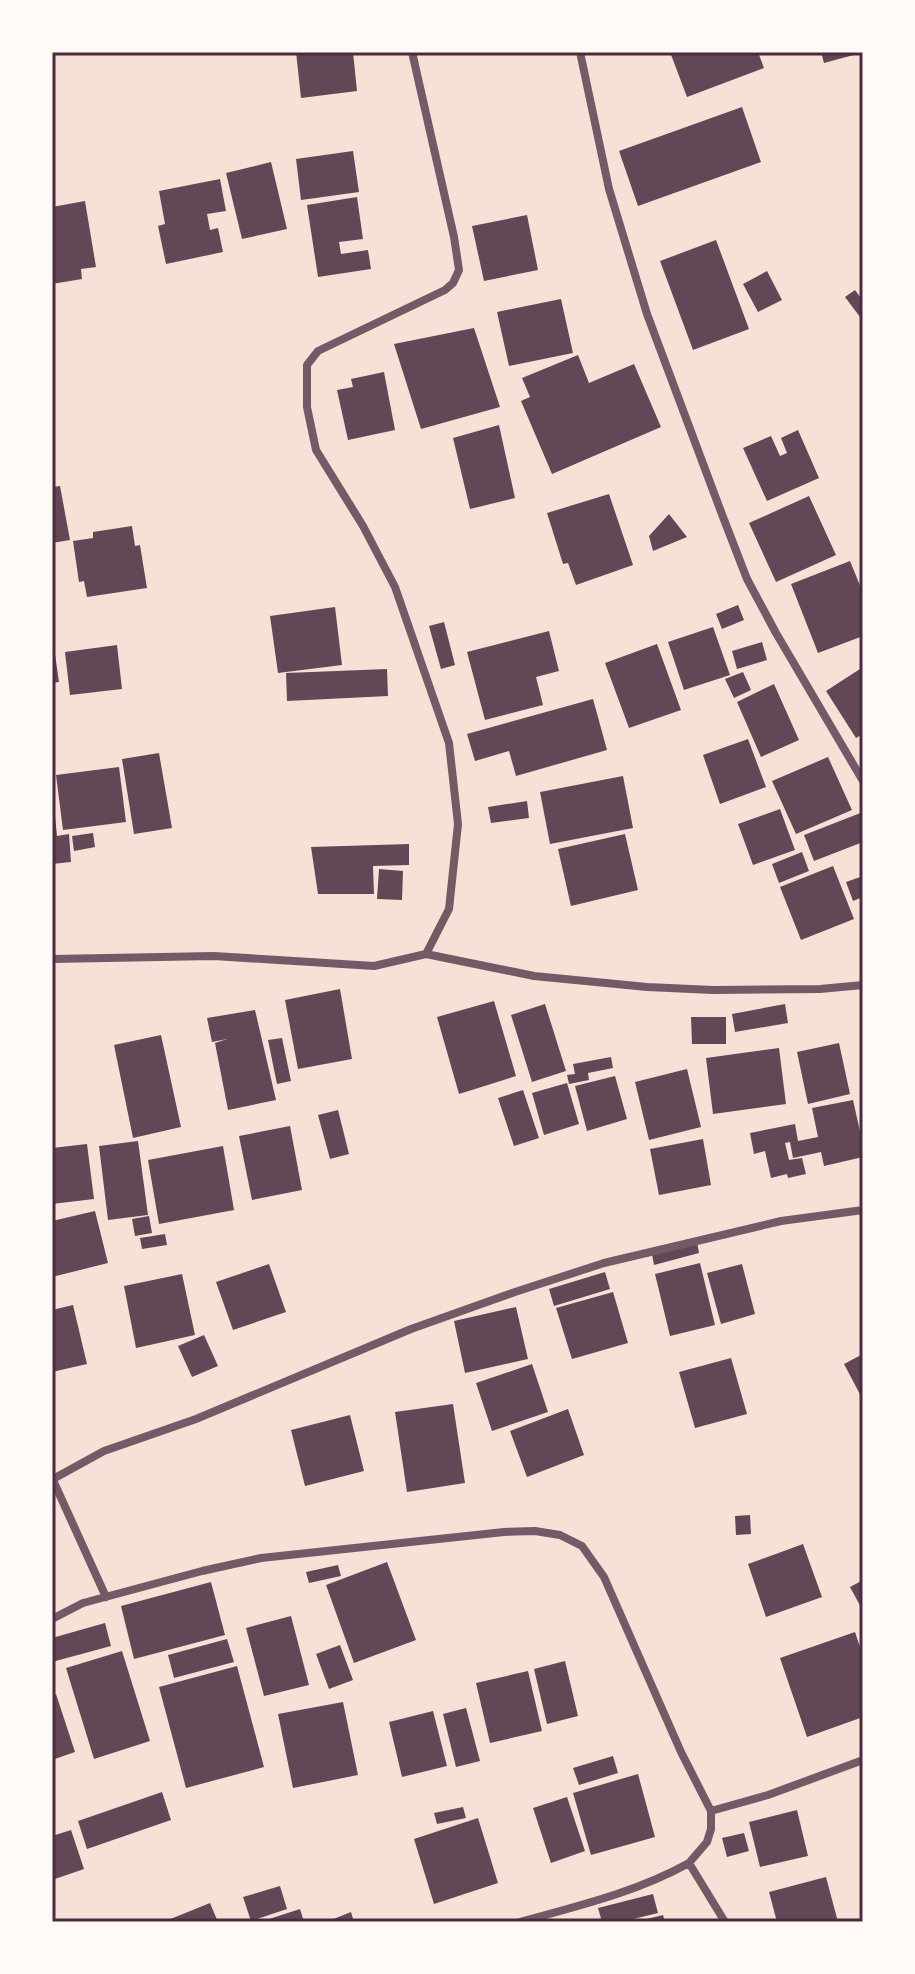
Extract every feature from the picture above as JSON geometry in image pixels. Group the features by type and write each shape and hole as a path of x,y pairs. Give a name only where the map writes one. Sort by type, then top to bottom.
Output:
{"street":[{"path":"412,52 459,270 453,283 445,290 318,351 307,365 307,407 316,450 363,526 395,587 449,743 458,824 449,909 426,954"},
{"path":"580,52 609,189 647,314 747,579 863,781"},
{"path":"52,959 214,956 374,966 426,954 534,976 647,987 713,990 820,989 863,985"},
{"path":"106,1597 52,1479 104,1451 196,1419 411,1329 604,1263 781,1221 863,1210"},
{"path":"52,1619 83,1603 261,1558 504,1532 535,1531 560,1535 582,1546 604,1577 681,1752 711,1811 711,1829 707,1842 689,1863 666,1876 626,1892 520,1922"},
{"path":"711,1811 768,1795 863,1760"},
{"path":"689,1863 725,1922"}],"building":[{"path":"296,52 353,52 357,91 301,98"},
{"path":"670,52 758,52 764,68 687,97"},
{"path":"821,52 861,52 861,53 824,63"},
{"path":"742,107 761,162 638,206 619,151"},
{"path":"353,151 359,192 301,200 296,159"},
{"path":"271,162 287,229 242,239 226,173"},
{"path":"220,179 226,211 207,214 210,230 218,228 223,252 166,264 158,226 165,224 159,191"},
{"path":"357,197 363,239 339,242 341,254 368,250 371,269 318,277 307,205"},
{"path":"85,201 96,267 81,269 82,279 52,284 52,207"},
{"path":"527,215 538,270 484,281 472,226"},
{"path":"716,240 749,329 693,350 660,261"},
{"path":"767,271 782,300 758,312 743,284"},
{"path":"855,290 863,301 863,321 845,297"},
{"path":"561,299 573,353 509,366 497,312"},
{"path":"474,328 500,407 421,429 394,344"},
{"path":"578,355 589,383 634,364 661,427 552,474 521,401 530,397 522,378"},
{"path":"384,372 395,430 348,440 337,390 353,387 351,379"},
{"path":"499,425 515,498 470,509 453,438"},
{"path":"798,430 819,478 767,501 743,448 771,436 780,456 787,453 781,438"},
{"path":"60,486 70,540 52,543 52,487"},
{"path":"609,494 633,565 576,585 568,563 563,564 547,513"},
{"path":"809,496 836,555 776,582 749,523"},
{"path":"669,514 687,537 653,551 649,536"},
{"path":"132,526 135,546 140,545 147,588 87,597 84,581 79,582 73,541 93,538 93,532"},
{"path":"850,561 863,593 863,636 818,653 791,584"},
{"path":"738,605 744,620 722,629 716,614"},
{"path":"335,607 342,665 278,673 270,616"},
{"path":"444,622 455,665 441,669 429,626"},
{"path":"713,627 730,675 684,690 668,642"},
{"path":"549,631 559,671 536,677 543,705 485,720 467,652"},
{"path":"762,642 767,660 737,669 732,651"},
{"path":"657,644 681,710 629,728 605,663"},
{"path":"117,645 122,689 70,695 65,652"},
{"path":"52,648 59,682 52,683"},
{"path":"863,667 863,734 856,738 826,691"},
{"path":"387,669 388,696 287,701 286,673"},
{"path":"743,672 751,690 734,698 725,679"},
{"path":"774,684 799,740 761,757 737,702"},
{"path":"593,699 607,750 516,776 509,751 475,761 467,734"},
{"path":"748,739 766,787 720,804 703,755"},
{"path":"159,753 172,828 134,834 122,759"},
{"path":"828,757 852,810 796,834 772,781"},
{"path":"119,767 126,822 63,830 56,775"},
{"path":"623,776 633,828 550,844 540,792"},
{"path":"527,801 529,818 491,823 488,807"},
{"path":"52,806 57,836 69,834 71,862 52,864"},
{"path":"780,809 795,850 753,865 738,824"},
{"path":"863,812 863,842 814,861 804,835"},
{"path":"93,833 95,847 74,851 72,836"},
{"path":"625,834 638,890 571,906 558,849"},
{"path":"409,844 409,865 373,866 374,894 318,894 311,847"},
{"path":"802,852 809,871 779,883 772,864"},
{"path":"833,866 854,919 801,940 780,887"},
{"path":"379,869 403,871 402,900 377,899"},
{"path":"863,876 863,897 853,901 846,882"},
{"path":"340,989 352,1059 298,1069 285,1000"},
{"path":"494,1001 516,1076 459,1094 437,1017"},
{"path":"545,1004 566,1071 532,1082 511,1015"},
{"path":"785,1004 788,1023 735,1032 732,1014"},
{"path":"255,1010 276,1100 228,1110 215,1043 227,1039 212,1042 207,1018"},
{"path":"691,1017 726,1017 726,1044 692,1044"},
{"path":"161,1035 181,1127 133,1138 114,1045"},
{"path":"282,1038 291,1081 277,1084 268,1040"},
{"path":"839,1043 850,1094 808,1104 797,1052"},
{"path":"779,1048 786,1104 713,1114 706,1058"},
{"path":"611,1057 613,1068 588,1073 589,1080 569,1084 567,1075 575,1074 573,1064"},
{"path":"687,1069 701,1127 649,1140 635,1082"},
{"path":"615,1076 627,1119 587,1131 575,1086"},
{"path":"567,1083 579,1124 544,1135 532,1093"},
{"path":"523,1090 539,1138 514,1146 498,1098"},
{"path":"853,1100 863,1157 824,1166 821,1152 793,1158 790,1142 785,1143 789,1160 802,1158 806,1174 771,1178 765,1151 754,1154 750,1133 795,1124 798,1141 818,1137 812,1108"},
{"path":"338,1110 349,1154 330,1159 318,1115"},
{"path":"290,1126 302,1190 252,1200 239,1136"},
{"path":"703,1139 711,1185 659,1195 650,1149"},
{"path":"138,1141 148,1215 108,1220 99,1146"},
{"path":"87,1144 94,1199 52,1204 52,1148"},
{"path":"223,1146 234,1210 159,1224 148,1160"},
{"path":"95,1211 108,1263 52,1277 52,1221"},
{"path":"149,1216 152,1233 135,1236 132,1219"},
{"path":"165,1234 167,1245 142,1249 140,1238"},
{"path":"697,1242 699,1253 654,1265 652,1254"},
{"path":"700,1263 715,1325 670,1336 655,1274"},
{"path":"269,1264 286,1312 233,1330 216,1282"},
{"path":"742,1264 755,1314 721,1324 707,1273"},
{"path":"605,1272 610,1289 554,1306 549,1289"},
{"path":"182,1274 195,1335 136,1348 124,1286"},
{"path":"613,1292 628,1343 572,1359 556,1308"},
{"path":"73,1305 87,1364 52,1372 52,1310"},
{"path":"516,1307 528,1359 465,1373 454,1321"},
{"path":"204,1335 218,1366 192,1377 178,1346"},
{"path":"861,1355 863,1359 863,1400 844,1364"},
{"path":"731,1358 747,1414 695,1428 679,1372"},
{"path":"532,1364 548,1412 492,1431 476,1383"},
{"path":"453,1404 465,1483 407,1492 395,1412"},
{"path":"568,1409 584,1455 527,1477 510,1431"},
{"path":"350,1415 364,1471 305,1486 291,1430"},
{"path":"750,1515 751,1534 736,1535 735,1516"},
{"path":"803,1544 822,1597 766,1617 748,1564"},
{"path":"387,1562 416,1640 354,1663 326,1585"},
{"path":"338,1565 341,1576 309,1583 306,1572"},
{"path":"863,1580 863,1611 850,1587"},
{"path":"211,1582 225,1635 134,1659 121,1606"},
{"path":"291,1616 309,1685 264,1696 246,1628"},
{"path":"105,1623 111,1646 52,1662 52,1638"},
{"path":"855,1632 863,1656 863,1717 807,1737 780,1658"},
{"path":"227,1639 234,1662 174,1678 168,1655"},
{"path":"340,1645 353,1680 329,1689 316,1654"},
{"path":"122,1651 150,1741 94,1759 66,1668"},
{"path":"565,1661 578,1716 547,1724 534,1669"},
{"path":"237,1666 264,1767 186,1788 159,1687"},
{"path":"528,1671 542,1731 490,1743 476,1683"},
{"path":"56,1694 75,1752 52,1760 52,1696"},
{"path":"343,1702 358,1775 293,1788 278,1714"},
{"path":"466,1708 480,1761 456,1767 443,1714"},
{"path":"433,1711 447,1766 402,1777 389,1722"},
{"path":"613,1756 618,1773 579,1785 573,1768"},
{"path":"638,1774 655,1837 591,1855 573,1793"},
{"path":"162,1792 171,1820 87,1849 78,1821"},
{"path":"567,1797 585,1851 551,1863 533,1808"},
{"path":"463,1807 466,1818 437,1824 434,1813"},
{"path":"797,1810 808,1856 760,1867 749,1822"},
{"path":"478,1818 498,1883 434,1904 414,1839"},
{"path":"71,1830 84,1869 52,1880 52,1836"},
{"path":"744,1833 749,1851 727,1857 722,1838"},
{"path":"826,1877 838,1922 777,1922 769,1892"},
{"path":"280,1886 287,1909 251,1921 243,1897"},
{"path":"653,1894 658,1913 621,1922 602,1922 598,1908"},
{"path":"210,1903 218,1922 163,1922"},
{"path":"300,1909 304,1922 263,1922 263,1921"},
{"path":"351,1912 354,1922 326,1922"},
{"path":"663,1915 665,1922 638,1921"}]}
